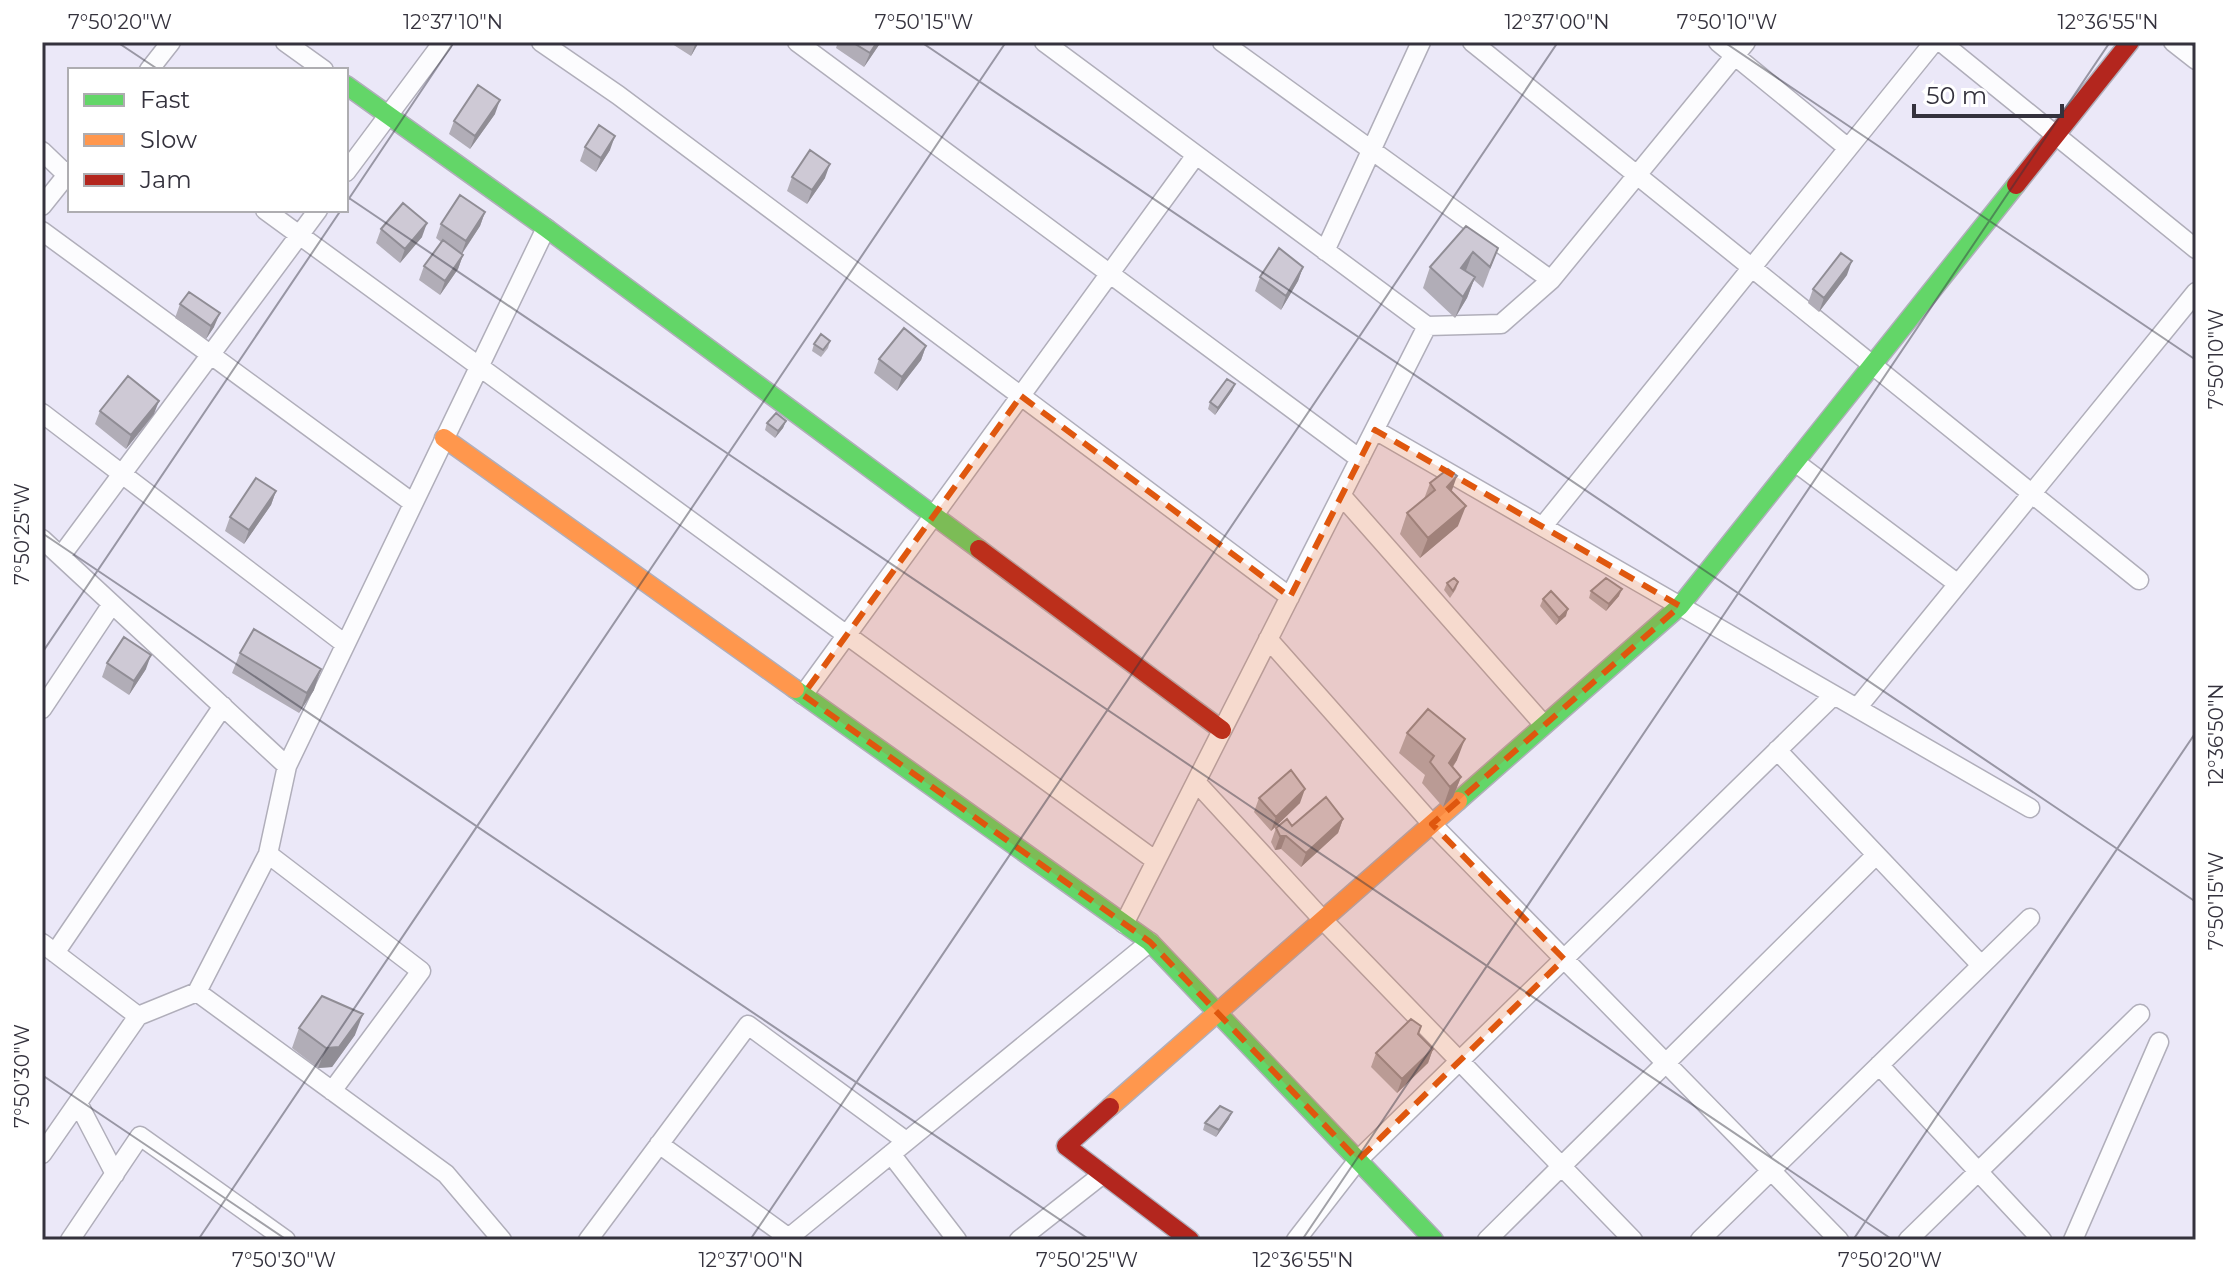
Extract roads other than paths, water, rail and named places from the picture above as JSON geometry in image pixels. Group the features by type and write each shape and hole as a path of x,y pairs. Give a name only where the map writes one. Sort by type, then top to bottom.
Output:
{"street":[{"path":"151,68 171,42"},
{"path":"285,42 321,68"},
{"path":"348,169 443,42"},
{"path":"541,42 618,95 1290,597"},
{"path":"797,42 1360,459"},
{"path":"1044,42 1427,326 1501,324 1551,280 1740,49"},
{"path":"1222,42 1551,280"},
{"path":"1325,251 1421,42"},
{"path":"1472,42 2139,580"},
{"path":"1718,42 1740,49 1848,148"},
{"path":"1543,526 1934,42"},
{"path":"1941,42 2196,249"},
{"path":"1190,1240 1066,1146 1680,606 2130,42"},
{"path":"2173,42 2196,60"},
{"path":"348,86 546,228 1222,730"},
{"path":"42,151 68,173 42,206"},
{"path":"803,695 1196,155"},
{"path":"268,212 1156,861"},
{"path":"61,556 316,212"},
{"path":"42,1154 138,1016 197,992 268,854 287,766 546,228"},
{"path":"42,231 413,503"},
{"path":"1857,708 2196,292"},
{"path":"1124,924 1427,326"},
{"path":"42,413 345,644"},
{"path":"1375,430 2030,808"},
{"path":"444,438 1150,942 1434,1240"},
{"path":"1795,462 1958,584"},
{"path":"1341,495 1544,725"},
{"path":"42,539 287,766"},
{"path":"42,709 112,604"},
{"path":"1268,639 1432,824 1839,1240"},
{"path":"1296,1240 1358,1160 1834,695"},
{"path":"138,1016 49,948 223,706"},
{"path":"1777,750 1981,965"},
{"path":"1196,782 1323,920 1633,1240"},
{"path":"268,854 421,971 332,1091"},
{"path":"1487,1240 1876,855"},
{"path":"1700,1240 2030,918"},
{"path":"659,1144 788,1239 1150,942"},
{"path":"197,992 446,1174 498,1239"},
{"path":"1908,1240 2140,1014"},
{"path":"588,1240 748,1025 906,1141"},
{"path":"2073,1240 2159,1042"},
{"path":"1879,1065 2042,1240"},
{"path":"78,1103 115,1174"},
{"path":"70,1240 140,1136 286,1240"},
{"path":"891,1154 957,1240"},
{"path":"1019,1240 1103,1174"}]}
